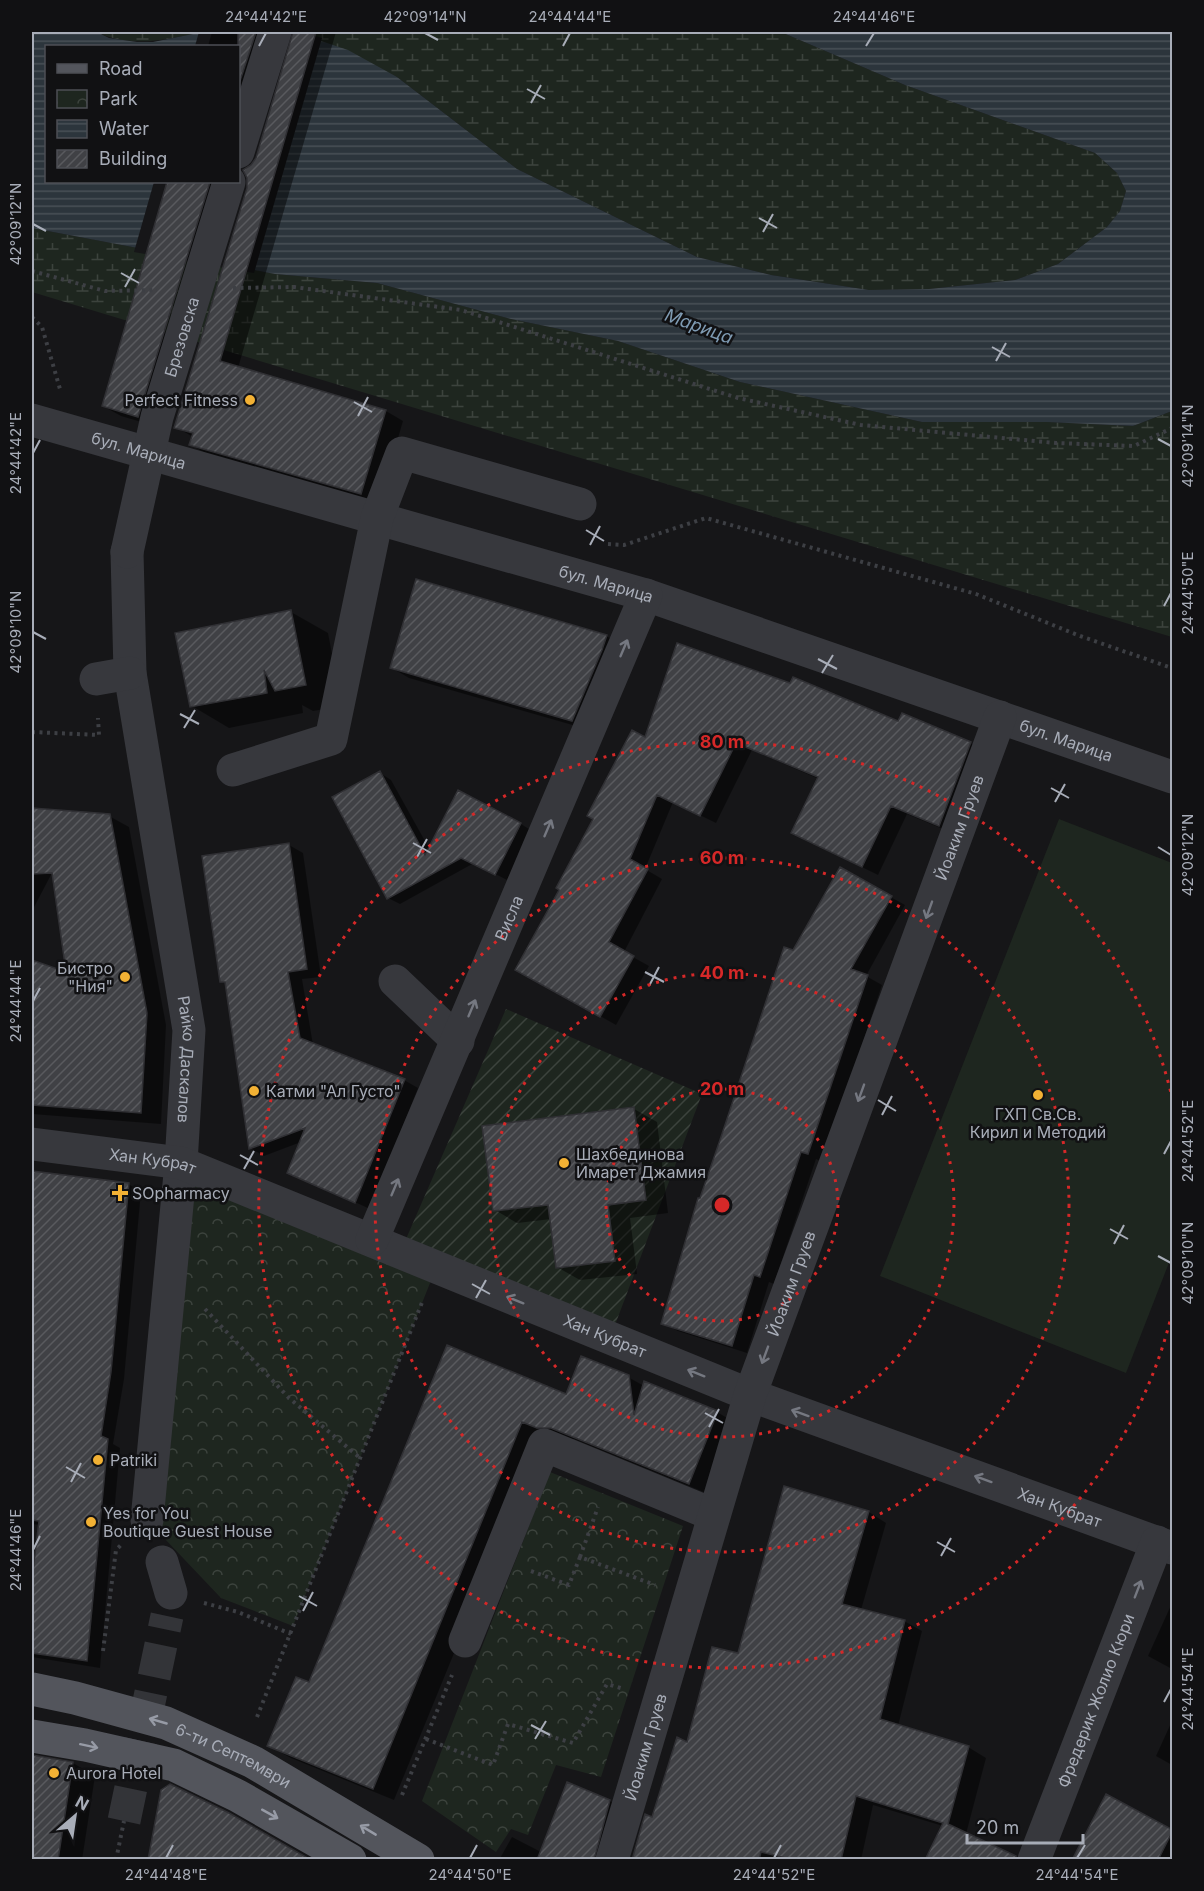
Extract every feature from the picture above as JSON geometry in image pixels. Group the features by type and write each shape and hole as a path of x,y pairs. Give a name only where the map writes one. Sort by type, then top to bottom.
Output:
{"main road":[{"name":"6-ти Септември","path":"32,1689 75,1698 166,1723 253,1762 418,1860"},
{"name":"6-ти Септември","path":"32,1736 85,1745 174,1766 238,1796 350,1860"}],"street":[{"path":"240,146 275,32"},
{"name":"Брезовска","path":"130,673 127,552 157,417 229,183"},
{"name":"бул. Марица","path":"32,420 646,596 1173,777"},
{"path":"234,770 332,739 377,518 402,453 580,504"},
{"name":"Висла","path":"372,1240 646,596"},
{"path":"96,679 130,673"},
{"name":"Райко Даскалов","path":"130,673 189,1030 181,1163 147,1520"},
{"name":"Йоаким Груев","path":"612,1860 750,1395 1000,717"},
{"path":"395,981 458,1041"},
{"name":"Хан Кубрат","path":"32,1144 181,1163 750,1395 1165,1545"},
{"path":"465,1641 544,1444 714,1515"},
{"name":"Фредерик Жолио Кюри","path":"1034,1860 1165,1545"},
{"path":"162,1562 184,1597"}],"path":[{"path":"32,271 105,291 164,290"},
{"path":"223,289 294,287 460,310 738,398 861,425 1056,443 1134,446 1173,428"},
{"path":"32,317 42,327 61,392"},
{"path":"603,544 624,545 706,518 976,594 1080,636 1173,668"},
{"path":"32,732 99,735"},
{"path":"257,1717 436,1268"},
{"path":"171,1274 290,1398 360,1458"},
{"path":"498,1558 570,1585 610,1472"},
{"path":"103,1651 116,1550 147,1520"},
{"path":"580,1557 690,1596"},
{"path":"184,1597 238,1612 291,1634"},
{"path":"402,1795 465,1641"},
{"path":"426,1739 493,1765 508,1724 573,1743 607,1684"},
{"path":"116,1860 124,1821"}],"green space":[{"path":"97,32 203,32 163,40 136,41 110,37"},
{"path":"294,32 781,32 905,85 1095,153 1117,173 1126,191 1120,211 1107,227 1058,264 1015,280 929,289 869,290 771,275 697,257 517,169 397,77"},
{"path":"32,228 275,274 377,283 511,319 618,341 740,382 922,422 1047,422 1133,426 1172,411 1172,637 32,292"},
{"path":"1059,819 1172,863 1172,1255 1126,1373 880,1276"},
{"path":"506,1009 702,1094 615,1325 406,1239"},
{"path":"181,1163 436,1268 293,1626 221,1598 147,1520"},
{"path":"550,1472 683,1526 601,1777 556,1765 528,1835 511,1829 496,1852 422,1801"}],"water":[{"name":"Марица","path":"32,32 97,32 109,38 153,42 203,32 294,32 348,50 397,77 517,169 697,257 771,275 869,290 929,289 1015,280 1058,264 1107,227 1120,211 1126,191 1117,173 1095,153 905,85 781,32 1172,32 1172,411 1133,426 1047,422 922,422 740,382 618,341 511,319 377,283 275,274 32,228"}],"pier":[{"path":"199,32 303,32 322,38 254,273 134,252 154,183 240,183 240,45 195,45"}],"building":[{"path":"238,32 256,32 240,81 240,45 238,45"},
{"path":"293,32 316,32 220,361 386,410 361,494 189,445 193,433 174,428 247,188 247,178 243,170 256,158"},
{"path":"167,183 210,183 138,417 102,406"},
{"path":"416,579 607,635 572,721 390,668"},
{"path":"291,610 306,685 275,691 264,670 267,693 190,707 175,633"},
{"path":"677,643 790,683 793,677 898,721 902,713 971,742 939,826 891,806 862,867 791,833 818,777 736,743 700,816 657,795 630,859 648,869 609,942 634,956 600,1017 515,970 559,890 556,888 593,819 587,816 632,730 645,737"},
{"path":"380,771 425,855 458,790 521,823 495,875 461,858 387,899 332,797"},
{"path":"32,808 110,814 147,1013 141,1113 32,1105 32,960 66,972 52,873 32,874"},
{"path":"289,843 307,969 288,972 300,1038 405,1079 355,1203 287,1173 305,1128 249,1149 225,982 220,982 202,856"},
{"path":"840,867 892,896 851,969 868,975 808,1154 801,1152 760,1277 754,1275 732,1346 661,1324 698,1198 700,1198 721,1137 784,947 793,950"},
{"name":"Шахбединова Имарет Джамия","path":"634,1107 646,1200 608,1205 615,1261 556,1268 548,1205 493,1211 482,1126"},
{"path":"32,1171 129,1183 111,1372 101,1436 108,1439 87,1661 32,1653 32,1579 39,1521 32,1520"},
{"path":"447,1345 566,1394 581,1356 629,1375 634,1415 644,1381 718,1411 689,1484 551,1428 537,1428 522,1422 373,1789 267,1746 296,1677 309,1682"},
{"path":"784,1486 869,1511 842,1604 905,1620 880,1719 969,1746 948,1824 1016,1856 1016,1860 925,1860 943,1823 856,1796 841,1860 794,1860 761,1852 759,1860 632,1860 645,1814 652,1817 677,1737 687,1742 712,1647 738,1653"},
{"path":"32,1755 73,1762 58,1860 32,1860"},
{"path":"567,1782 610,1800 594,1860 537,1860"},
{"path":"170,1784 229,1813 311,1860 148,1860 161,1790"},
{"path":"1106,1794 1173,1830 1158,1860 1072,1860"}],"tunnel":[{"path":"124,1821 167,1616"}],"place":[{"name":"Perfect Fitness","path":"250,400"},
{"name":"Бистро \"Ния\"","path":"125,977"},
{"name":"Катми \"Ал Густо\"","path":"254,1091"},
{"name":"ГХП Св.Св. Кирил и Методий","path":"1038,1095"},
{"name":"Шахбединова Имарет Джамия","path":"564,1163"},
{"name":"SOpharmacy","path":"120,1193"},
{"name":"Patriki","path":"98,1460"},
{"name":"Yes for You Boutique Guest House","path":"91,1522"},
{"name":"Aurora Hotel","path":"54,1773"}]}
